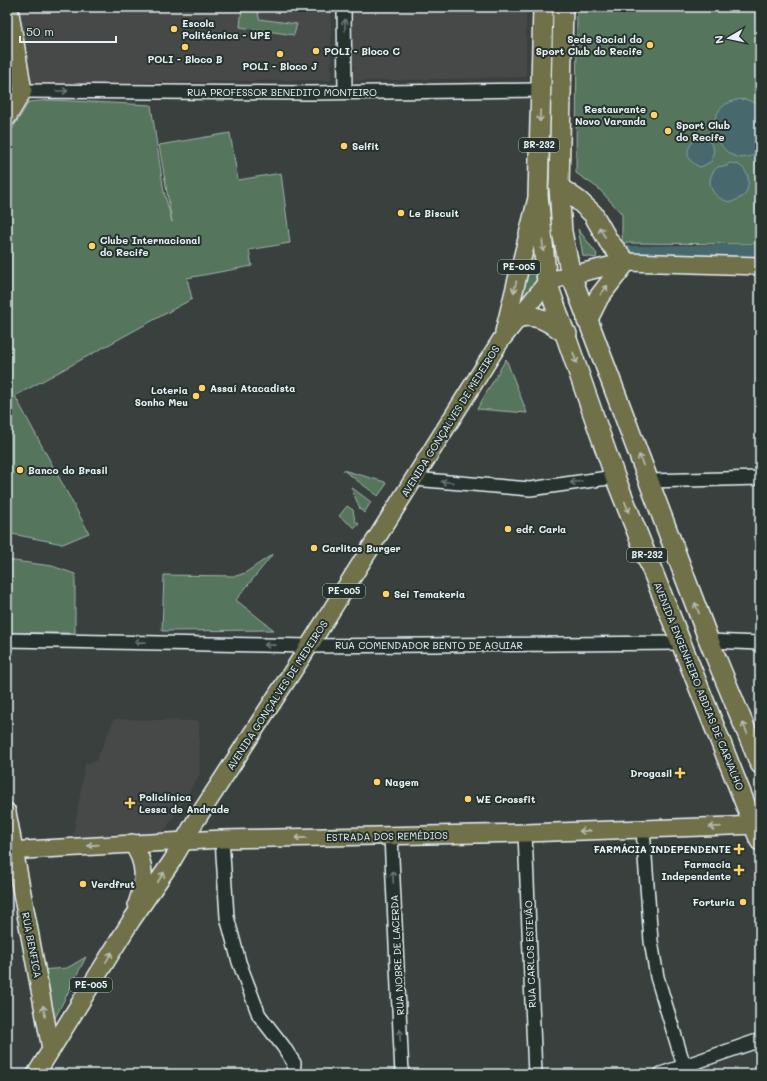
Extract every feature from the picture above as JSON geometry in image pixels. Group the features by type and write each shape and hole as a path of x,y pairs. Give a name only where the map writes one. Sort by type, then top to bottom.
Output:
{"highway":[{"name":"BR-232","path":"543,7 538,195 547,282"},
{"name":"BR-232","path":"563,7 559,187 562,232 570,275 709,641 760,764"},
{"path":"559,187 579,201 593,214 609,242 626,262 599,297 587,321"},
{"name":"AVENIDA ENGENHEIRO ABDIAS DE CARVALHO","path":"547,282 567,334 615,477 758,831"},
{"path":"520,317 530,315 538,316 567,334"}],"main road":[{"path":"7,118 23,91 9,7"},
{"name":"AVENIDA GONÇALVES DE MEDEIROS","path":"501,340 538,195"},
{"path":"547,282 626,262 760,266"},
{"name":"AVENIDA GONÇALVES DE MEDEIROS","path":"51,1049 131,921 309,646 501,340 547,282"},
{"name":"RUA BENFICA","path":"7,812 10,850 51,1049"},
{"name":"ESTRADA DOS REMÉDIOS","path":"10,850 222,839 526,833 643,829 758,831"},
{"path":"131,921 143,887 144,876 141,858 132,843"},
{"name":"PE-005","path":"36,1074 51,1049"}],"street":[{"path":"344,7 345,92"},
{"name":"RUA PROFESSOR BENEDITO MONTEIRO","path":"23,91 345,92 541,90"},
{"path":"414,479 530,489 615,477"},
{"path":"649,481 760,478"},
{"name":"RUA COMENDADOR BENTO DE AGUIAR","path":"7,640 309,646 682,643"},
{"path":"709,641 760,643"},
{"path":"643,829 651,941 657,977 684,1066"},
{"name":"RUA CARLOS ESTEVÃO","path":"526,833 534,1074"},
{"name":"RUA NOBRE DE LACERDA","path":"391,836 402,1074"},
{"path":"222,839 227,917 239,962 259,1015 294,1063 293,1074"},
{"path":"661,1074 760,1040"}],"shaded area":[{"name":"Escola Politécnica - UPE","path":"18,7 331,7 331,80 32,84"},
{"path":"352,7 526,7 526,77 354,81"},
{"name":"Policlínica Lessa de Andrade","path":"114,719 199,721 200,774 164,832 73,837 85,764 96,761"}],"green space":[{"path":"242,7 258,12 259,19 297,24 294,35 240,27"},
{"name":"Sport Club do Recife","path":"577,7 760,7 760,244 622,243 622,214 598,188 576,173"},
{"path":"7,50 10,75 7,97"},
{"name":"Clube Internacional do Recife","path":"51,100 151,105 164,192 172,222 159,145 230,133 238,180 281,173 290,243 249,250 252,266 187,278 192,299 15,396 89,533 63,544 7,533 7,138 29,102"},
{"path":"578,229 597,254 596,258 583,256"},
{"path":"531,236 541,276 513,322"},
{"path":"506,359 527,413 477,409"},
{"path":"343,470 385,482 386,485 378,496"},
{"path":"351,487 371,502 364,513 360,509"},
{"path":"347,506 353,510 355,521 359,524 355,528 339,516"},
{"path":"273,554 236,600 274,630 162,631 164,575 236,576 245,573"},
{"path":"7,560 52,566 75,574 75,633 7,633"},
{"path":"86,957 53,1022 40,970 67,968"}],"water":[{"path":"745,99 760,105 760,151 746,157 734,156 724,148 717,137 715,124 718,112 728,103"},
{"path":"697,139 711,143 714,151 712,161 701,167 692,162 688,154 690,146"},
{"path":"729,163 741,166 747,174 748,179 747,191 744,196 732,202 721,199 717,196 711,188 710,183 715,169 727,166"}],"waterway":[{"path":"624,253 760,251"}],"place":[{"name":"Escola Politécnica - UPE","path":"174,29"},
{"name":"Sede Social do Sport Club do Recife","path":"650,45"},
{"name":"POLI - Bloco B","path":"185,47"},
{"name":"POLI - Bloco C","path":"316,51"},
{"name":"POLI - Bloco J","path":"280,54"},
{"name":"Restaurante Novo Varanda","path":"654,115"},
{"name":"Sport Club do Recife","path":"668,131"},
{"name":"Selfit","path":"344,146"},
{"name":"Le Biscuit","path":"401,213"},
{"name":"Clube Internacional do Recife","path":"92,246"},
{"name":"Assaí Atacadista","path":"202,388"},
{"name":"Loteria Sonho Meu","path":"196,396"},
{"name":"Banco do Brasil","path":"20,470"},
{"name":"edf. Carla","path":"508,529"},
{"name":"Carlitos Burger","path":"314,548"},
{"name":"Sei Temakeria","path":"386,594"},
{"name":"Drogasil","path":"680,773"},
{"name":"Nagem","path":"377,782"},
{"name":"WE Crossfit","path":"468,799"},
{"name":"Policlínica Lessa de Andrade","path":"130,803"},
{"name":"FARMÁCIA INDEPENDENTE","path":"739,849"},
{"name":"Farmacia Independente","path":"739,870"},
{"name":"Verdfrut","path":"83,884"},
{"name":"Forturia","path":"743,902"}]}
